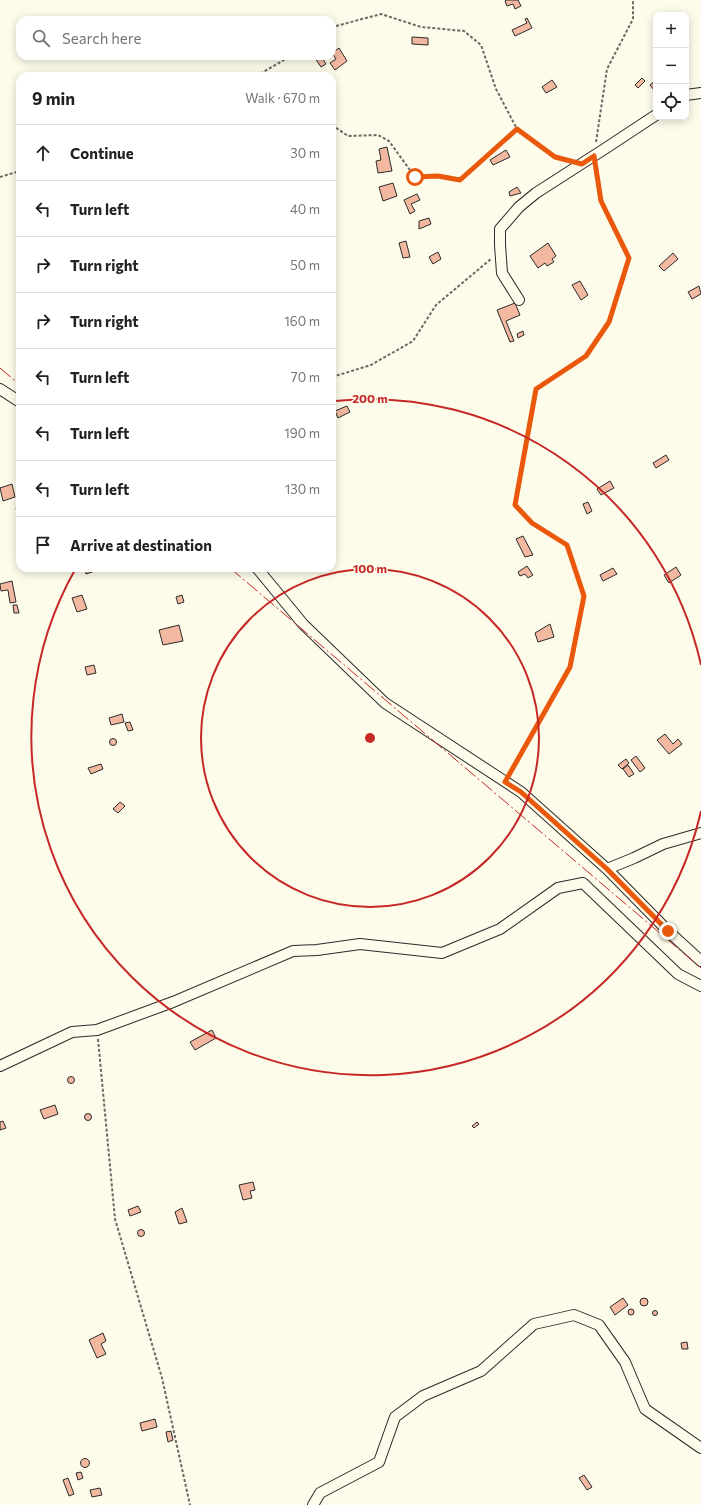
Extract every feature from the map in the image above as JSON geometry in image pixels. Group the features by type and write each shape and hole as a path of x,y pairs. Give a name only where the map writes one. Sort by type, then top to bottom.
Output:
{"street":[{"path":"689,95 701,93"},
{"path":"519,300 502,273 500,229 519,207 536,193 653,117"},
{"path":"0,389 16,399"},
{"path":"260,572 303,624 385,703 521,792 607,869 668,931 701,961"},
{"path":"607,869 663,844 701,833"},
{"path":"0,1066 72,1032 97,1030 173,1002 293,950 317,950 360,944 442,953 500,929 558,888 583,883 678,974 701,986"},
{"path":"314,1505 320,1493 380,1462 395,1417 423,1396 481,1370 534,1324 574,1315 599,1325 625,1362 645,1409 701,1448"}],"path":[{"path":"505,782 570,667 584,596 567,545 532,523 515,505 536,389 586,356 609,322 629,258 601,201 594,156 607,69 633,19 633,0"},
{"path":"336,26 381,14 421,27 464,31 481,45 496,89 517,129 555,157 582,164"},
{"path":"263,72 284,60"},
{"path":"336,128 348,136 378,135 389,141 415,177 438,176 460,180 517,129"},
{"path":"0,177 16,173"},
{"path":"336,376 371,365 413,341 436,305 500,252"},
{"path":"97,1030 115,1219 162,1378 190,1505"}],"building":[{"path":"506,0 518,0 521,6 515,9 513,4 507,6"},
{"path":"527,18 532,28 515,36 512,30 527,23 525,19"},
{"path":"412,37 428,38 428,45 412,44"},
{"path":"339,48 347,61 335,70 330,63 336,60 336,50"},
{"path":"316,60 324,60 326,64 321,67"},
{"path":"642,78 645,81 638,88 635,85"},
{"path":"552,80 557,87 546,93 542,87"},
{"path":"387,147 392,171 378,173 376,161 381,160 379,149"},
{"path":"506,150 510,157 493,165 490,160"},
{"path":"393,183 397,196 383,201 379,187"},
{"path":"517,187 521,193 510,196 509,192"},
{"path":"417,194 420,200 411,204 415,211 410,214 404,200"},
{"path":"429,218 431,224 419,229 419,221"},
{"path":"406,241 410,257 403,258 399,243"},
{"path":"548,243 556,256 552,259 554,262 547,266 545,263 538,268 530,256"},
{"path":"438,252 441,259 433,264 429,257"},
{"path":"673,253 678,259 664,271 659,266"},
{"path":"580,281 588,295 581,300 572,285"},
{"path":"699,286 701,294 692,299 688,292"},
{"path":"515,303 520,315 506,321 514,341 510,342 497,310"},
{"path":"523,331 524,335 518,338 517,334"},
{"path":"347,406 350,412 338,418 336,411"},
{"path":"666,455 669,460 656,468 653,463"},
{"path":"610,481 614,488 601,495 597,489"},
{"path":"12,484 15,497 3,501 0,488"},
{"path":"588,502 592,511 587,514 583,504"},
{"path":"523,536 533,555 525,557 516,539"},
{"path":"527,566 533,575 528,578 525,574 520,576 518,572"},
{"path":"676,567 681,575 669,583 664,575"},
{"path":"613,568 617,574 603,581 600,575"},
{"path":"12,581 16,602 10,603 8,590 1,591 0,584"},
{"path":"82,595 87,609 77,612 72,598"},
{"path":"182,595 184,602 178,604 176,597"},
{"path":"13,605 17,605 19,613 14,613"},
{"path":"550,624 554,637 538,642 535,633"},
{"path":"179,625 183,641 163,645 159,630"},
{"path":"94,665 96,673 87,675 85,667"},
{"path":"122,714 124,722 111,725 109,718"},
{"path":"130,722 133,730 128,731 125,723"},
{"path":"665,734 673,744 678,739 682,744 669,754 657,740"},
{"path":"113,739 116,742 113,745 110,742"},
{"path":"636,756 645,768 640,772 631,760"},
{"path":"626,759 629,763 622,769 618,765"},
{"path":"101,764 103,769 91,774 88,768"},
{"path":"628,765 634,774 629,777 623,769"},
{"path":"120,802 125,806 118,813 113,809"},
{"path":"212,1030 216,1038 195,1050 190,1042"},
{"path":"71,1076 74,1077 74,1083 71,1084 68,1083 67,1080 68,1077"},
{"path":"55,1105 58,1114 44,1119 40,1110"},
{"path":"88,1113 91,1114 91,1120 88,1121 85,1120 84,1117 85,1114"},
{"path":"3,1121 6,1128 0,1130 0,1122"},
{"path":"477,1122 479,1124 474,1128 472,1126"},
{"path":"253,1182 255,1190 250,1191 252,1198 243,1200 239,1185"},
{"path":"138,1206 141,1212 130,1216 128,1210"},
{"path":"182,1208 187,1222 179,1224 175,1212"},
{"path":"141,1230 144,1233 141,1236 138,1233"},
{"path":"623,1298 628,1305 615,1315 610,1307"},
{"path":"642,1298 646,1298 648,1302 646,1306 642,1306 640,1304 640,1300"},
{"path":"631,1309 634,1312 631,1315 628,1312"},
{"path":"655,1310 658,1313 655,1316 652,1313"},
{"path":"103,1333 106,1341 101,1344 106,1354 97,1358 89,1340"},
{"path":"687,1342 688,1349 682,1349 681,1343"},
{"path":"155,1419 157,1427 142,1431 140,1423"},
{"path":"171,1431 173,1440 168,1442 166,1432"},
{"path":"85,1458 90,1463 85,1468 80,1463"},
{"path":"81,1472 83,1478 78,1480 76,1473"},
{"path":"584,1475 592,1487 587,1490 579,1478"},
{"path":"68,1478 74,1494 69,1496 63,1480"},
{"path":"100,1488 102,1495 92,1497 90,1490"}],"power":[{"path":"0,368 16,382"},
{"path":"235,572 701,968"}],"route":[{"path":"415,177 438,176 460,180 517,129 555,157 582,164 594,156 601,201 629,258 609,322 586,356 536,389 515,505 532,523 567,545 584,596 570,667 505,782 521,792 607,869 668,931"}]}
